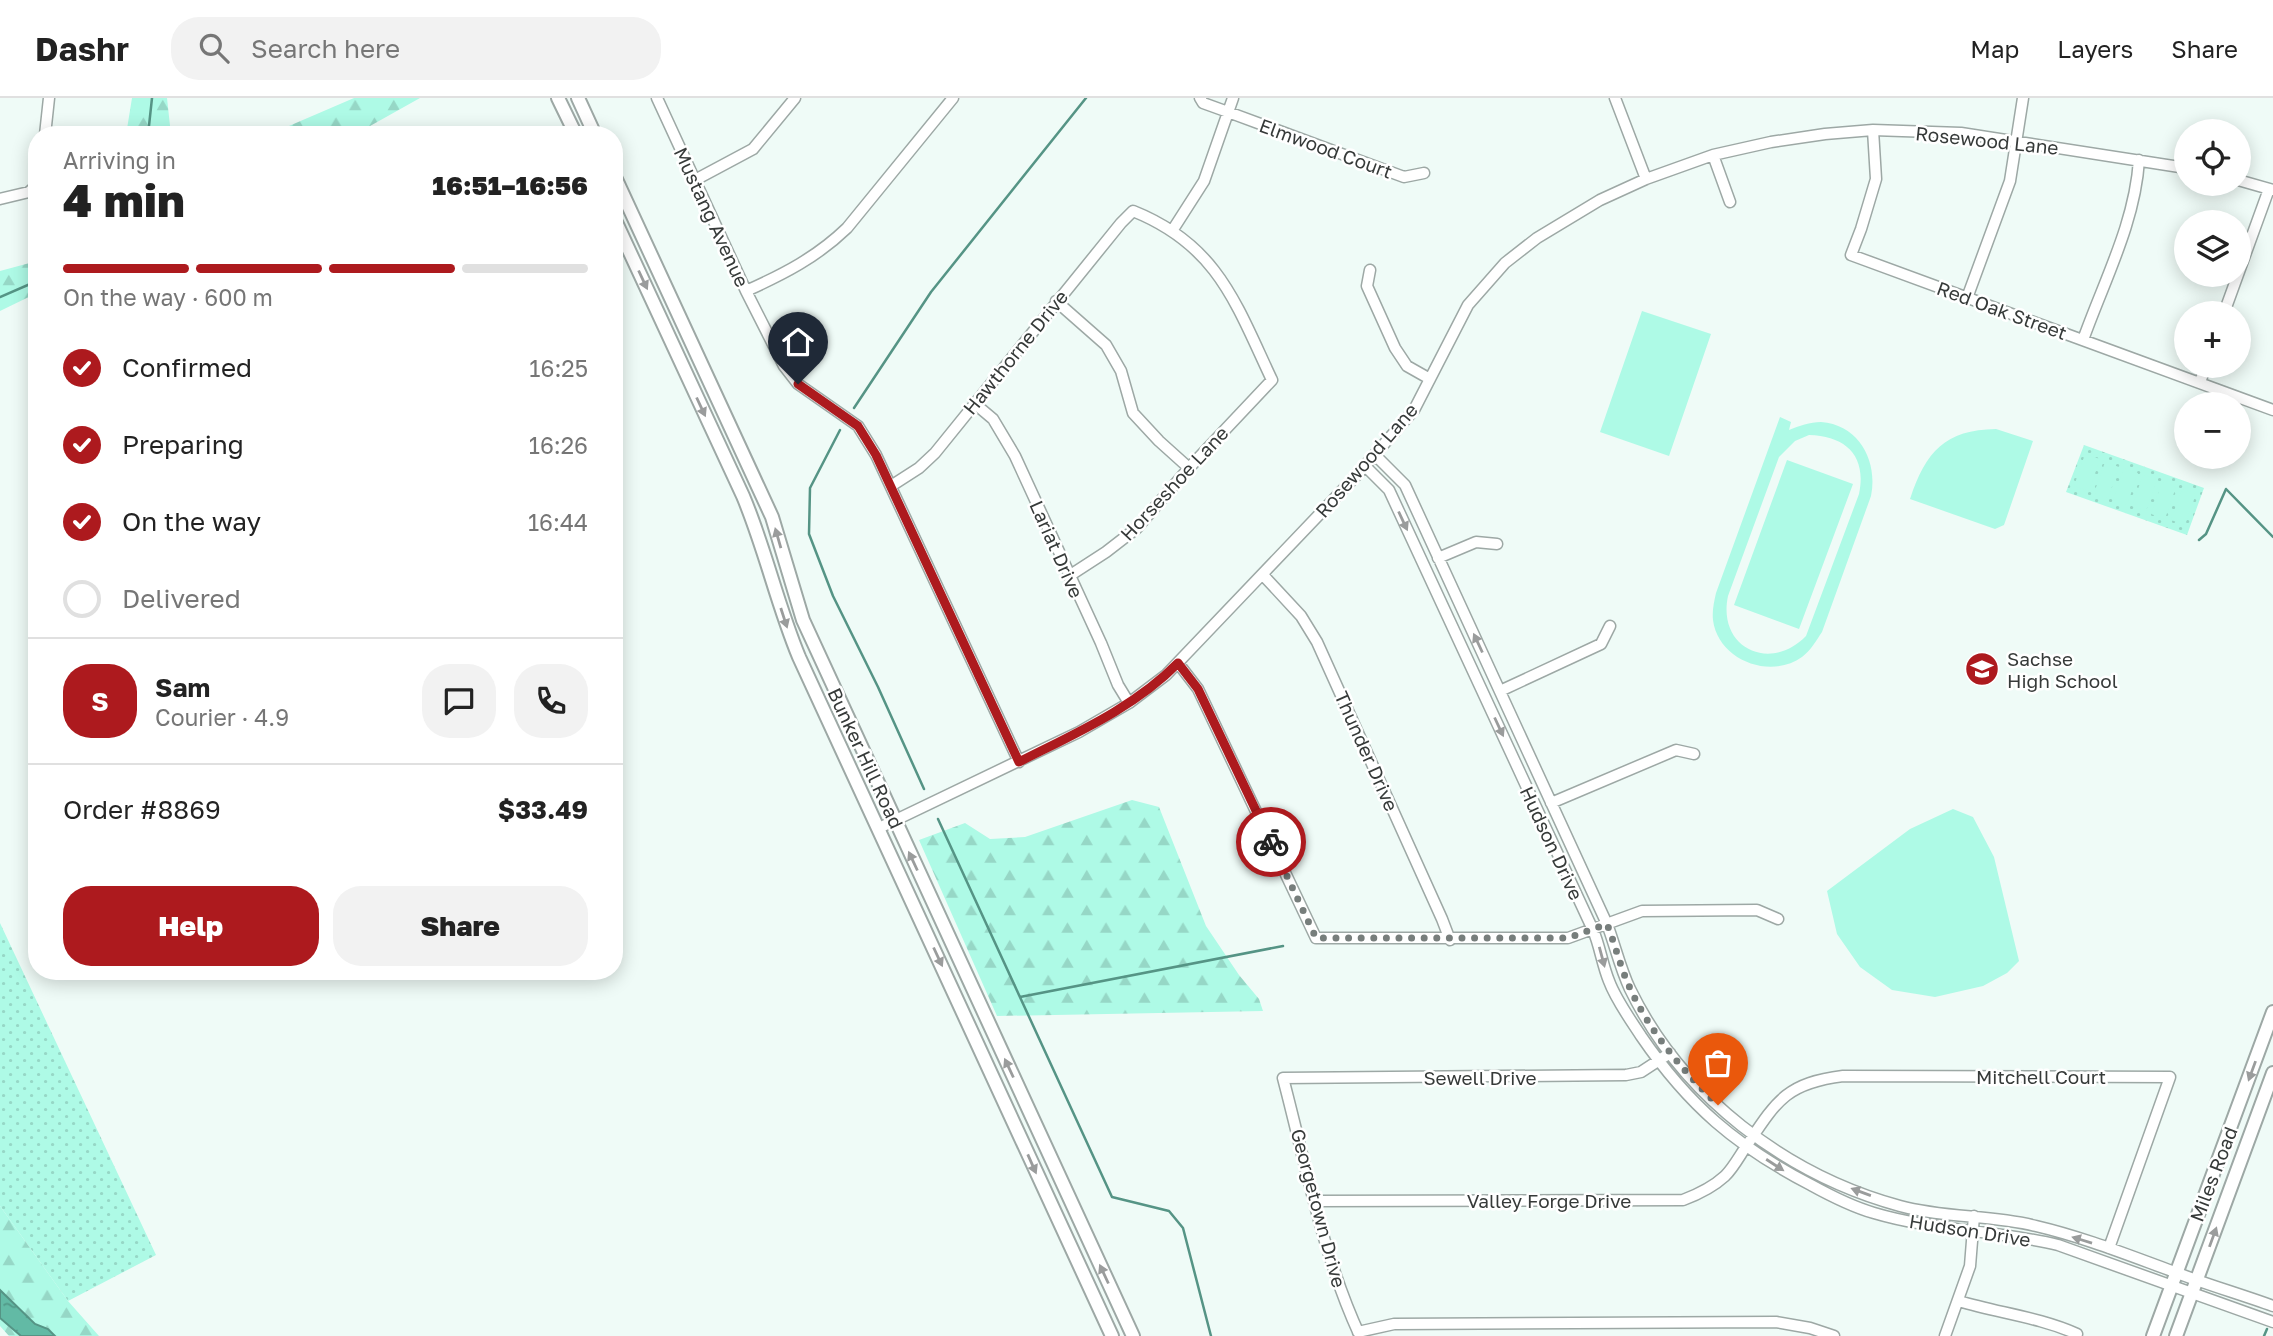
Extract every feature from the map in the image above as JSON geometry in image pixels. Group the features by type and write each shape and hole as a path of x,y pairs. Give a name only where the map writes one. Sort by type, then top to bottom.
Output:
{"main road":[{"path":"558,98 572,126"},
{"path":"578,98 591,126"},
{"name":"Bunker Hill Road","path":"623,194 772,517 803,620 1133,1336"},
{"name":"Bunker Hill Road","path":"623,237 756,526 788,630 1111,1336"},
{"name":"Miles Road","path":"2153,1336 2273,1012"},
{"name":"Miles Road","path":"2176,1336 2273,1073"},
{"path":"2237,1110 2257,1117"}],"street":[{"path":"46,126 49,98"},
{"name":"Mustang Avenue","path":"657,98 746,291 784,366 798,384 858,426 876,455 1019,762"},
{"path":"695,180 753,149 795,98"},
{"path":"746,291 789,271 830,245 856,218 953,98"},
{"name":"Elmwood Court","path":"1200,98 1203,103 1404,177 1424,173"},
{"path":"1172,231 1204,181 1233,98"},
{"path":"1615,98 1646,179"},
{"path":"1967,298 2010,181 2023,98"},
{"name":"Rosewood Lane","path":"879,828 1019,762 1129,703 1166,675 1263,575 1414,410 1468,305 1505,263 1537,238 1600,200 1646,179 1713,155 1784,140 1873,130 1961,133 2174,166"},
{"name":"Red Oak Street","path":"1873,130 1876,179 1851,255 2273,410"},
{"path":"1713,155 1730,202"},
{"path":"2083,340 2128,220 2139,160"},
{"path":"2229,301 2271,189 2251,184"},
{"path":"0,199 28,192"},
{"name":"Hawthorne Drive","path":"891,486 919,468 935,453 1133,211 1172,231"},
{"name":"Horseshoe Lane","path":"1069,576 1137,528 1272,380 1232,294 1204,257 1172,231"},
{"path":"1370,270 1367,286 1395,348 1407,366 1430,379"},
{"path":"1056,302 1106,345 1121,371 1133,413 1158,441 1189,468"},
{"path":"2200,382 2202,378"},
{"name":"Lariat Drive","path":"974,403 993,419 1016,456 1118,685 1129,703"},
{"name":"Hudson Drive","path":"1375,455 1405,485 1607,924 1631,990 1670,1053 1729,1116 1807,1169 1857,1191 1901,1206 2036,1226 2109,1248 2273,1306"},
{"name":"Hudson Drive","path":"1365,466 1389,490 1593,930 1609,981 1627,1015 1658,1061 1708,1117 1788,1173 1872,1213 1928,1225 2023,1237 2058,1245 2273,1322"},
{"path":"1438,558 1476,542 1497,544"},
{"name":"Thunder Drive","path":"1263,575 1301,616 1317,642 1450,940"},
{"path":"1500,691 1601,645 1609,626"},
{"path":"1178,663 1203,699 1316,938 1568,938 1642,911 1757,911 1778,919"},
{"path":"1551,803 1676,750 1694,754"},
{"name":"Sewell Drive","path":"1283,1078 1595,1077 1641,1072 1670,1053"},
{"name":"Mitchell Court","path":"1754,1135 1775,1104 1793,1090 1815,1080 1843,1076 2170,1077 2109,1248"},
{"name":"Georgetown Drive","path":"1283,1078 1335,1279 1359,1334"},
{"name":"Valley Forge Drive","path":"1315,1201 1683,1200 1712,1186 1727,1174 1754,1135"},
{"path":"1945,1336 1970,1266 1974,1216"},
{"path":"1959,1301 1982,1309 2036,1319 2077,1334 2076,1336"},
{"path":"1359,1334 1394,1324 1776,1322 1810,1328 1834,1336"}],"green space":[{"path":"132,98 167,98 170,126 127,126"},
{"path":"354,98 420,98 370,126 289,126"},
{"path":"28,263 28,297 0,311 0,271"},
{"path":"1642,311 1711,334 1669,456 1600,432"},
{"path":"1780,417 1791,422 1789,430 1821,422 1846,430 1856,438 1869,458 1872,471 1871,496 1822,632 1808,651 1789,664 1775,667 1747,662 1735,655 1717,634 1713,620 1716,593","holes":["1809,435 1834,439 1851,451 1860,469 1859,494 1806,636 1792,647 1777,653 1749,649 1738,641 1730,629 1728,596 1779,457 1795,441"]},
{"path":"1996,429 2033,441 2004,525 1995,529 1910,499 1923,468 1940,446 1963,434"},
{"path":"2084,445 2204,488 2187,535 2066,492"},
{"path":"2085,454 2100,459 2089,491 2074,486"},
{"path":"1787,460 1853,484 1799,629 1734,605"},
{"path":"2105,462 2119,467 2108,498 2094,493"},
{"path":"2124,468 2138,473 2127,505 2113,500"},
{"path":"2143,475 2157,480 2146,511 2132,506"},
{"path":"2162,482 2176,487 2165,519 2151,514"},
{"path":"2182,489 2196,494 2185,525 2171,520"},
{"path":"1132,800 1159,807 1206,926 1259,999 1263,1011 997,1016 919,840 965,823 990,839 1025,837"},
{"path":"1953,809 1973,817 1994,857 2019,961 2007,973 1983,986 1935,997 1892,990 1860,967 1837,934 1827,891 1910,829"},
{"path":"0,923 156,1255 68,1301 0,1206"},
{"path":"0,1206 68,1301 99,1336 9,1336 0,1326"}],"water":[{"path":"0,1290 35,1324 48,1329 55,1336 21,1336 0,1318"}],"waterway":[{"path":"149,126 152,98"},
{"path":"854,408 931,292 1086,98"},
{"path":"0,297 28,285"},
{"path":"840,430 810,488 809,534 833,596 924,789"},
{"path":"2199,540 2206,534 2226,489 2273,537"},
{"path":"938,819 1112,1197 1169,1211 1183,1228 1211,1336"},
{"path":"1020,997 1283,946"},
{"path":"2264,1336 2267,1329"}],"way so far":[{"path":"1271,842 1316,938 1568,938 1607,924 1621,968 1647,1019 1670,1053 1718,1105"}],"place":[{"name":"Sachse High School","path":"1982,669"}],"route":[{"path":"798,384 858,426 876,455 1019,762 1129,703 1178,663 1198,689 1271,842"}]}
